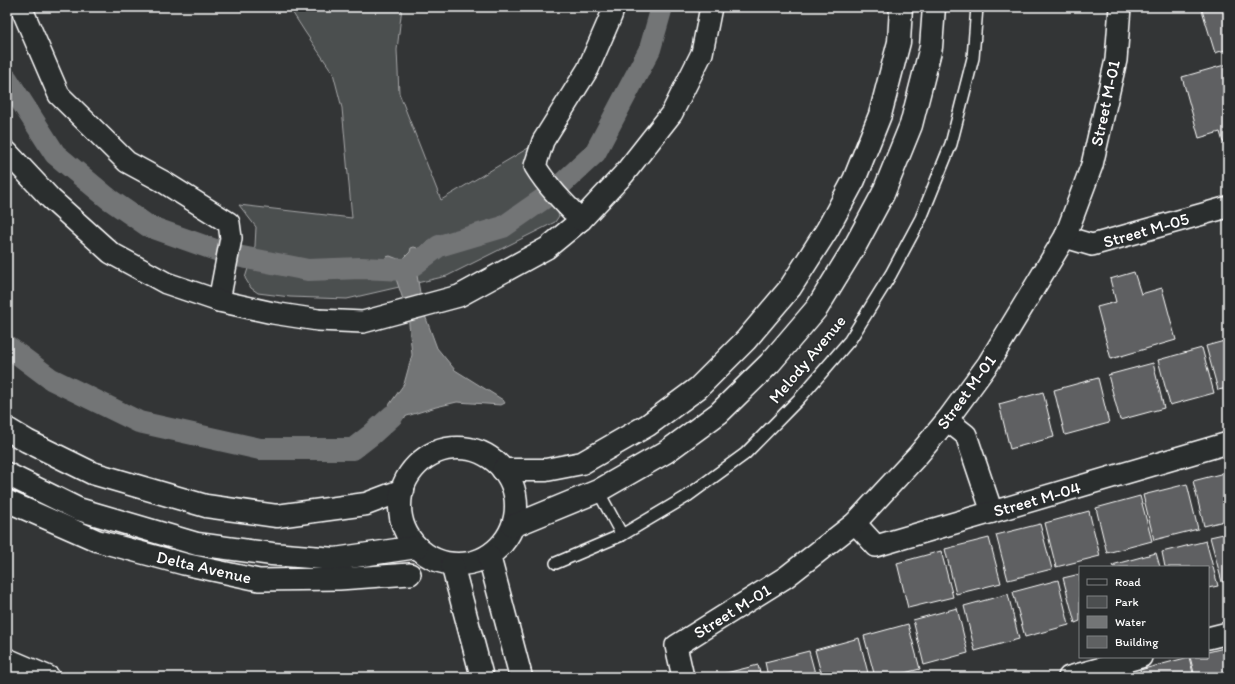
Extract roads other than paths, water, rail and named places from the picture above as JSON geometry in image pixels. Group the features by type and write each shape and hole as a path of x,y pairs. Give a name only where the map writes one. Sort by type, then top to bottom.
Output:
{"street":[{"path":"21,7 59,96 127,162 162,181 229,223 231,238 219,301"},
{"path":"581,220 542,177 535,166 543,141 588,68 614,7"},
{"path":"7,152 51,199 111,253 166,283 219,301 273,313 318,320 363,322 459,296 547,248 581,220 624,174 672,113 702,53 711,7"},
{"path":"504,470 546,470 582,463 648,425 698,388 746,340 790,288 827,230 854,180 880,115 899,42 901,7"},
{"path":"513,526 598,490 666,452 719,413 770,363 817,308 855,246 883,194 911,125 931,47 934,7"},
{"name":"Street M-01","path":"683,677 676,646 786,577 855,523 918,455 947,420 988,364 1065,237 1092,165 1116,60 1120,7"},
{"name":"Street M-05","path":"1065,237 1092,245 1228,207"},
{"path":"947,420 966,435 992,512"},
{"path":"7,429 27,441 92,473 206,506 277,516 366,504 403,490"},
{"name":"Street M-04","path":"855,523 876,546 1228,443"},
{"path":"461,448 479,452 494,461 504,470 512,484 515,494 516,508 513,526 507,538 489,556 470,563 452,564 433,559 409,539 401,520 400,503 404,486 413,470 426,457 443,450 461,448"},
{"path":"7,474 78,508 197,544 272,554 337,569 417,547"},
{"name":"Delta Avenue","path":"7,501 98,541 184,564 260,580 337,569 410,574"},
{"path":"489,556 521,677"},
{"path":"452,564 482,677"},
{"path":"1209,638 1228,633"},
{"path":"1069,677 1137,658"},
{"path":"7,659 49,677"}],"lane":[{"name":"Melody Avenue","path":"556,563 622,535 686,497 745,454 799,399 850,340 891,274 921,218 951,144 974,58 977,7"},
{"path":"598,490 622,535"}],"water":[{"path":"414,247 419,250 419,256 415,264 423,310 437,348 455,370 503,400 505,403 501,405 457,402 436,407 407,416 376,434 371,435 372,429 404,384 412,355 408,314 393,270 387,265 386,257 390,256 403,259 410,252 411,248"}],"waterway":[{"path":"7,79 55,154 109,199 148,226 227,254 308,270 361,268 405,270 439,246 503,227 553,192 595,153 650,49 662,7"},
{"path":"7,346 51,379 139,422 260,449 353,449 393,415"}]}
